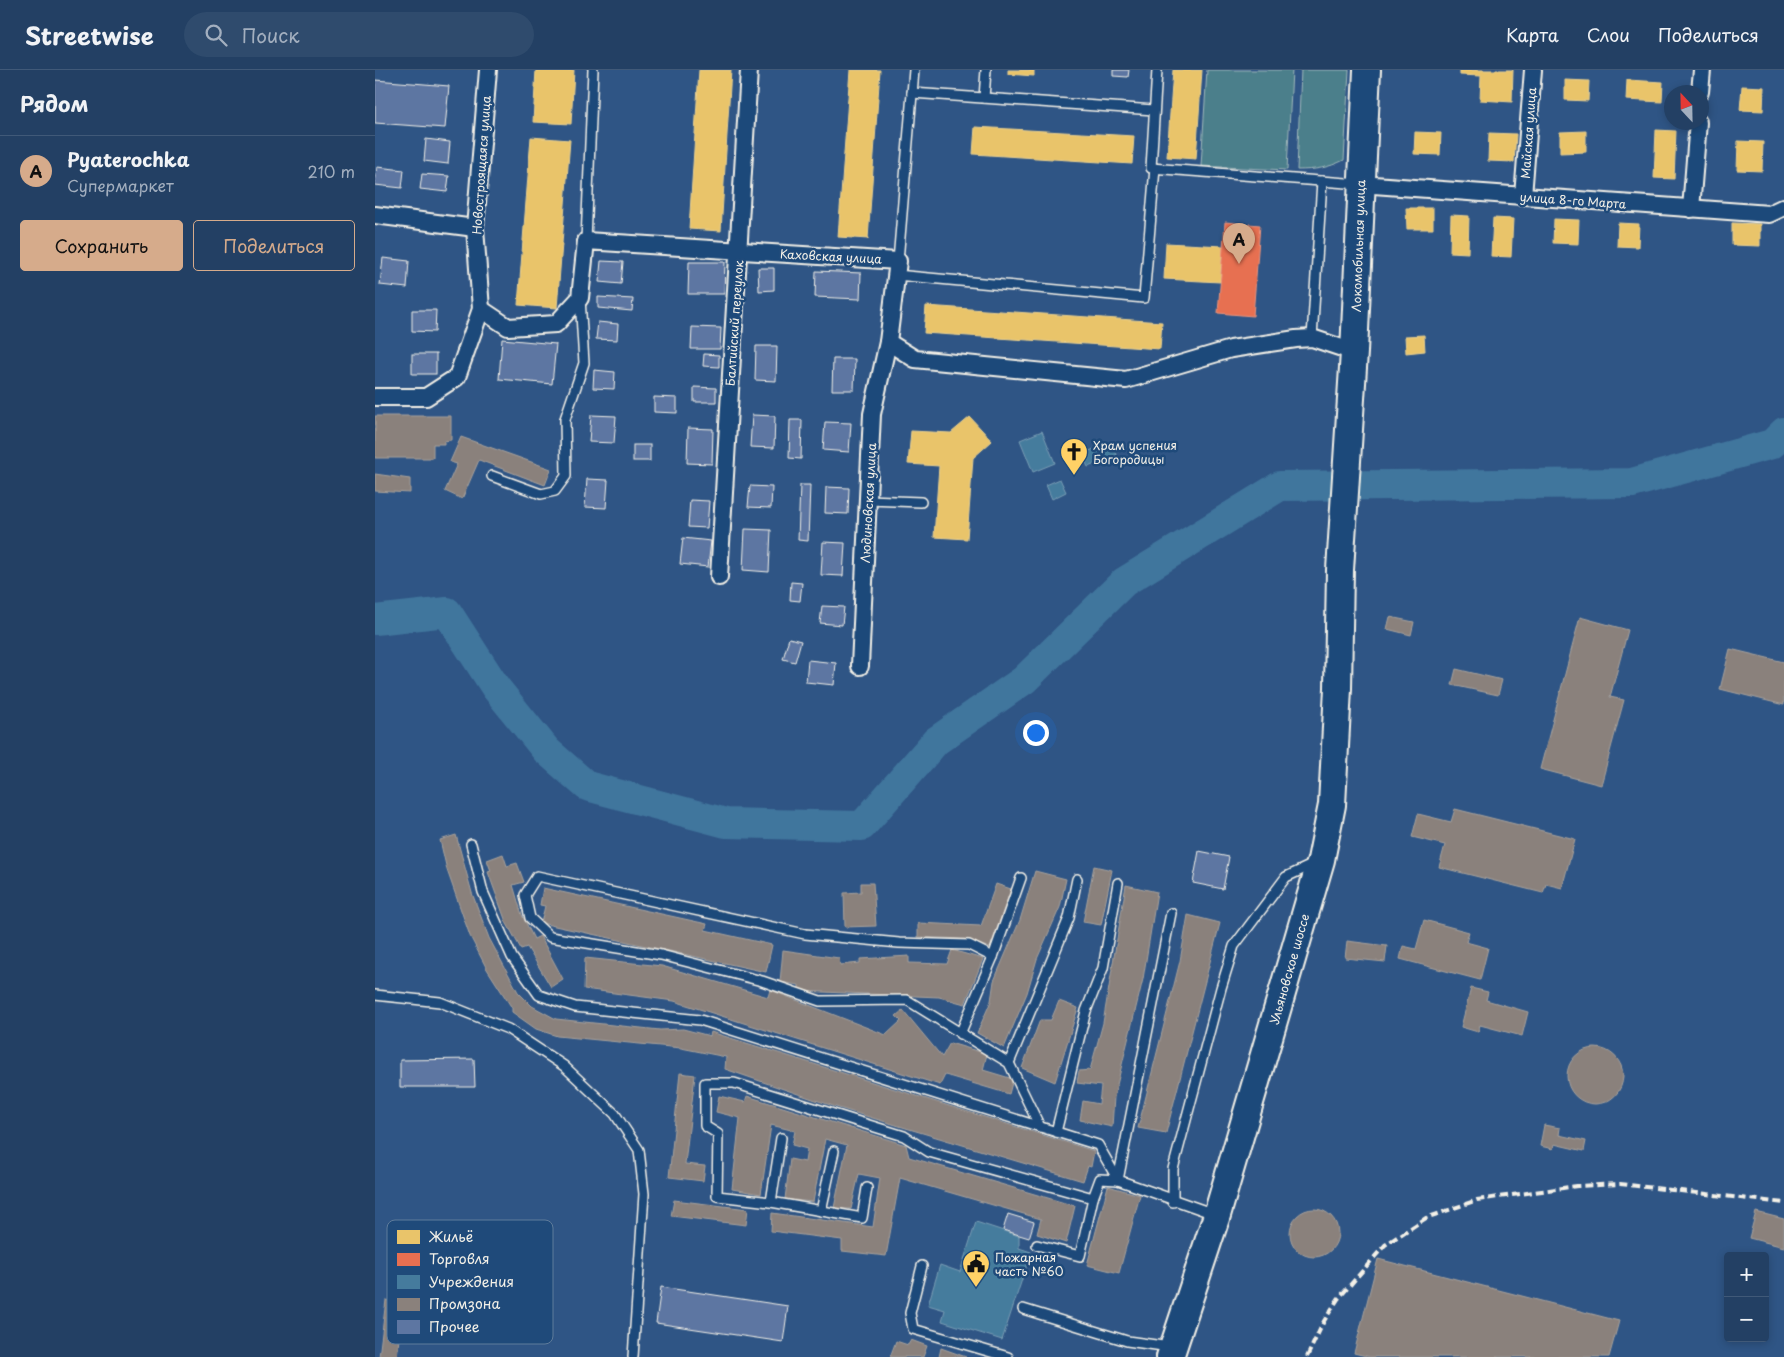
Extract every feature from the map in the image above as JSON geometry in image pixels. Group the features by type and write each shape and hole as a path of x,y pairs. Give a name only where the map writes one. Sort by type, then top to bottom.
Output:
{"main road":[{"name":"Локомобильная улица","path":"1340,570 1348,421 1354,352 1360,184 1367,70"},
{"name":"Ульяновское шоссе","path":"1172,1352 1217,1215 1321,860 1332,805 1338,688 1340,570"}],"street":[{"name":"Новостроящаяся улица","path":"375,397 426,397 457,377 481,309 475,228 488,70"},
{"name":"Балтийский переулок","path":"719,577 749,70"},
{"name":"Майская улица","path":"1523,196 1533,70"},
{"path":"1701,85 1702,70"},
{"path":"1691,210 1697,130"},
{"name":"улица 8-го Марта","path":"1360,184 1691,210 1769,214 1784,207"},
{"path":"375,215 475,228"},
{"path":"481,309 508,326 556,324 580,298 586,241"},
{"name":"Каховская улица","path":"586,241 738,251 897,268 888,342"},
{"path":"888,342 915,359 1126,380 1231,348 1312,338 1354,352"},
{"name":"Людиновская улица","path":"860,666 871,414 888,342"}],"lane":[{"path":"586,241 593,70"},
{"path":"914,70 897,268 1144,298 1155,168"},
{"path":"985,98 986,70"},
{"path":"1157,70 1151,168 1360,184"},
{"path":"912,93 1155,110"},
{"path":"1312,338 1322,182"},
{"path":"492,476 541,494 555,491 566,476 565,419 583,363 580,298"},
{"path":"868,500 921,502"},
{"path":"471,844 483,892 511,957 539,995 575,1008 700,1020 1098,1145 1118,1180"},
{"path":"1173,1202 1173,1169 1234,946 1286,877 1321,860"},
{"path":"993,957 969,945 899,943 805,934 537,876 525,895 530,918 550,937 661,955 762,981 820,1001 907,1000 1009,1064 1040,1127"},
{"path":"960,1034 993,957 1021,878"},
{"path":"1009,1064 1069,918 1077,879"},
{"path":"1056,1132 1086,1011 1103,968 1117,883"},
{"path":"1118,1180 1171,913"},
{"path":"375,995 440,1002 508,1029 563,1066 615,1114 639,1150 644,1194 633,1357"},
{"path":"867,1188 862,1218 771,1202 717,1196 718,1134 705,1126 705,1082 735,1083 904,1136 929,1152 1093,1198"},
{"path":"771,1202 781,1138"},
{"path":"821,1211 833,1151"},
{"path":"1037,1245 1080,1256 1093,1198 1100,1179 1118,1180 1173,1202 1217,1215"},
{"path":"922,1266 911,1313 913,1329 1008,1357"},
{"path":"1023,1309 1127,1341 1172,1352"}],"green space":[{"path":"1207,70 1292,70 1287,170 1201,166"},
{"path":"1301,70 1349,70 1344,160 1310,170 1297,170"}],"building: Жильё":[{"path":"536,70 574,70 571,124 533,122"},
{"path":"699,70 731,70 721,231 689,229"},
{"path":"850,70 880,70 868,239 838,237"},
{"path":"1008,70 1034,70 1034,76 1008,74"},
{"path":"1173,70 1202,70 1196,159 1167,157"},
{"path":"1460,70 1513,70 1512,102 1480,100 1481,76 1460,75"},
{"path":"1565,80 1589,81 1588,101 1565,100"},
{"path":"1627,80 1663,82 1662,102 1626,100"},
{"path":"1742,86 1764,87 1763,111 1740,110"},
{"path":"975,127 1134,136 1132,164 973,154"},
{"path":"1656,130 1676,131 1674,179 1654,178"},
{"path":"1586,131 1586,152 1560,153 1560,132"},
{"path":"1415,132 1441,133 1440,155 1414,154"},
{"path":"1489,133 1516,134 1514,162 1488,161"},
{"path":"531,137 570,140 557,308 518,305"},
{"path":"1738,141 1763,142 1762,171 1737,170"},
{"path":"1406,208 1433,208 1433,229 1407,229"},
{"path":"1451,215 1469,216 1468,253 1450,252"},
{"path":"1493,218 1513,219 1511,257 1491,256"},
{"path":"1554,219 1579,220 1578,244 1553,243"},
{"path":"1618,223 1639,224 1638,247 1617,246"},
{"path":"1732,223 1760,224 1760,246 1732,245"},
{"path":"1166,243 1223,246 1220,282 1164,279"},
{"path":"926,306 1162,322 1160,349 924,333"},
{"path":"1424,335 1425,351 1406,353 1405,336"},
{"path":"970,417 992,441 973,458 967,539 934,537 939,466 908,464 911,431 951,433"}],"building: Торговля":[{"path":"1225,222 1236,223 1235,229 1249,230 1249,224 1260,225 1253,316 1218,313"}],"building: Учреждения":[{"path":"1042,431 1055,463 1033,472 1020,440"},
{"path":"1111,442 1117,455 1088,467 1082,454"},
{"path":"1060,479 1066,492 1052,499 1046,485"},
{"name":"Пожарная часть №60","path":"976,1222 1019,1236 1019,1248 1031,1252 1002,1340 942,1321 945,1310 928,1305 940,1265 960,1272"}],"building: Промзона":[{"path":"375,416 451,416 451,440 444,441 444,444 433,444 433,458 375,458"},
{"path":"461,437 551,469 545,485 479,460 462,499 445,491 457,464 450,462"},
{"path":"375,474 410,479 410,493 375,491"},
{"path":"1390,617 1414,622 1411,635 1387,629"},
{"path":"1580,617 1628,630 1610,697 1624,700 1601,785 1540,769"},
{"path":"1730,649 1784,662 1784,705 1720,689"},
{"path":"1456,669 1502,680 1498,695 1452,685"},
{"path":"1455,809 1575,839 1562,888 1546,884 1543,893 1439,867 1445,845 1412,837 1418,814 1451,822"},
{"path":"456,835 472,893 489,938 518,992 532,1006 556,1019 660,1030 683,1029 710,1036 711,1032 1094,1151 1091,1167 1088,1166 1083,1181 839,1108 725,1069 726,1057 681,1048 557,1036 536,1029 512,1012 512,1008 487,969 470,936 447,870 440,840"},
{"path":"503,854 507,866 517,863 524,882 513,885 522,915 534,939 540,936 563,979 551,987 527,947 521,949 506,922 488,872 491,871 487,860"},
{"path":"1094,866 1112,870 1101,925 1083,922"},
{"path":"1035,871 1066,879 1060,907 1037,959 1027,993 1004,1048 977,1033 991,1001 994,981 1020,920"},
{"path":"861,883 873,883 876,926 845,927 844,893 861,892"},
{"path":"996,884 1011,889 990,948 965,939 918,937 918,923 981,926"},
{"path":"1126,885 1157,892 1143,979 1114,1097 1112,1127 1080,1120 1083,1101 1099,1104 1101,1086 1077,1083 1079,1071 1090,1070 1103,1023"},
{"path":"543,888 707,924 705,930 772,945 766,972 541,923 545,906 540,905"},
{"path":"1188,915 1220,923 1166,1133 1138,1128 1180,961"},
{"path":"1424,920 1469,932 1466,942 1488,948 1480,980 1400,959 1403,946 1416,949"},
{"path":"1347,941 1387,946 1385,962 1345,958"},
{"path":"783,950 839,958 840,965 860,963 860,959 909,956 909,963 947,964 952,950 983,959 965,1004 939,997 799,991 799,985 780,982"},
{"path":"585,958 662,966 768,997 770,990 886,1035 901,1021 896,1016 903,1010 942,1057 950,1043 987,1054 983,1070 1013,1079 1009,1094 945,1075 940,1085 674,1001 584,989"},
{"path":"1471,988 1488,992 1486,1000 1528,1012 1522,1036 1480,1025 1478,1032 1461,1027"},
{"path":"1059,1001 1078,1008 1055,1082 1022,1068 1040,1020 1051,1020"},
{"path":"1595,1048 1606,1050 1615,1056 1621,1065 1623,1076 1621,1087 1615,1096 1606,1102 1595,1104 1584,1102 1575,1096 1569,1087 1567,1076 1569,1065 1575,1056 1584,1050"},
{"path":"680,1073 695,1075 685,1164 705,1166 703,1181 669,1177"},
{"path":"719,1096 745,1102 747,1096 906,1145 909,1157 1075,1206 1066,1243 1037,1234 1041,1219 900,1178 886,1256 842,1251 842,1240 771,1231 772,1213 873,1227 880,1178 859,1174 851,1209 834,1208 847,1145 825,1139 813,1202 785,1199 790,1159 805,1162 807,1149 792,1145 795,1131 771,1125 761,1194 732,1189 740,1118 716,1112"},
{"path":"1544,1125 1560,1128 1559,1135 1586,1141 1584,1151 1554,1144 1553,1149 1540,1146"},
{"path":"1108,1186 1140,1195 1119,1273 1087,1265"},
{"path":"674,1200 748,1209 746,1225 671,1216"},
{"path":"1309,1209 1319,1209 1328,1213 1334,1219 1337,1224 1337,1242 1328,1253 1319,1257 1309,1257 1300,1253 1294,1247 1290,1238 1290,1228 1294,1219 1300,1213"},
{"path":"1756,1212 1784,1219 1784,1247 1749,1238"},
{"path":"1378,1259 1619,1321 1609,1357 1370,1357 1354,1353"},
{"path":"387,1300 387,1344 398,1344 397,1357 379,1357"},
{"path":"911,1340 927,1346 923,1357 890,1357 896,1341 908,1345"},
{"path":"941,1348 966,1357 939,1357"}],"building: Прочее":[{"path":"1113,70 1129,70 1128,77 1113,76"},
{"path":"375,80 449,86 445,128 375,123"},
{"path":"426,139 450,142 448,164 424,161"},
{"path":"377,167 404,170 402,188 375,185"},
{"path":"422,174 449,176 447,192 420,189"},
{"path":"383,258 409,261 407,288 380,285"},
{"path":"601,261 623,262 621,284 599,282"},
{"path":"689,262 725,262 724,294 688,294"},
{"path":"758,268 774,268 774,290 759,291"},
{"path":"816,271 861,273 860,299 815,297"},
{"path":"598,297 633,299 632,311 598,308"},
{"path":"412,310 436,310 435,332 412,331"},
{"path":"598,322 618,324 617,340 596,339"},
{"path":"692,327 721,328 720,349 691,349"},
{"path":"502,339 556,344 552,384 499,379"},
{"path":"756,346 777,346 776,381 755,380"},
{"path":"412,354 436,354 436,374 412,374"},
{"path":"704,354 719,355 719,367 703,366"},
{"path":"833,359 855,359 854,390 832,390"},
{"path":"594,370 615,372 614,389 593,388"},
{"path":"694,387 716,388 716,402 694,402"},
{"path":"654,397 677,398 677,413 654,412"},
{"path":"591,415 616,416 614,443 589,442"},
{"path":"752,415 775,416 774,448 750,447"},
{"path":"790,420 802,420 801,459 789,458"},
{"path":"825,422 851,423 849,452 823,450"},
{"path":"688,428 713,429 712,464 687,463"},
{"path":"633,445 650,445 650,461 633,461"},
{"path":"587,479 608,480 606,508 585,507"},
{"path":"800,485 810,485 808,541 798,540"},
{"path":"750,486 772,487 771,508 748,507"},
{"path":"826,487 849,488 848,514 825,513"},
{"path":"690,500 709,501 707,528 688,527"},
{"path":"745,529 771,530 769,572 743,570"},
{"path":"683,538 711,541 708,567 680,564"},
{"path":"823,542 845,543 843,576 821,575"},
{"path":"791,582 802,583 800,601 790,600"},
{"path":"822,606 844,607 842,625 820,623"},
{"path":"789,638 801,641 795,662 783,659"},
{"path":"808,660 836,663 834,685 806,682"},
{"path":"1199,851 1229,857 1223,889 1193,883"},
{"path":"474,1059 475,1087 400,1087 400,1060"},
{"path":"1008,1214 1034,1222 1029,1238 1003,1230"},
{"path":"661,1287 788,1306 783,1342 656,1323"}],"waterway":[{"path":"375,620 447,612 496,688 546,750 587,786 726,823 862,826 936,741 1024,680 1124,582 1280,486 1632,483 1772,444 1784,432"}],"railway":[{"path":"1307,1357 1324,1321 1338,1299 1385,1245 1426,1218 1477,1200 1577,1186 1620,1184 1784,1203"}],"place":[{"name":"Pyaterochka","path":"1239,264"},
{"name":"Храм успения Богородицы","path":"1074,476"},
{"name":"Пожарная часть №60","path":"976,1288"}]}
